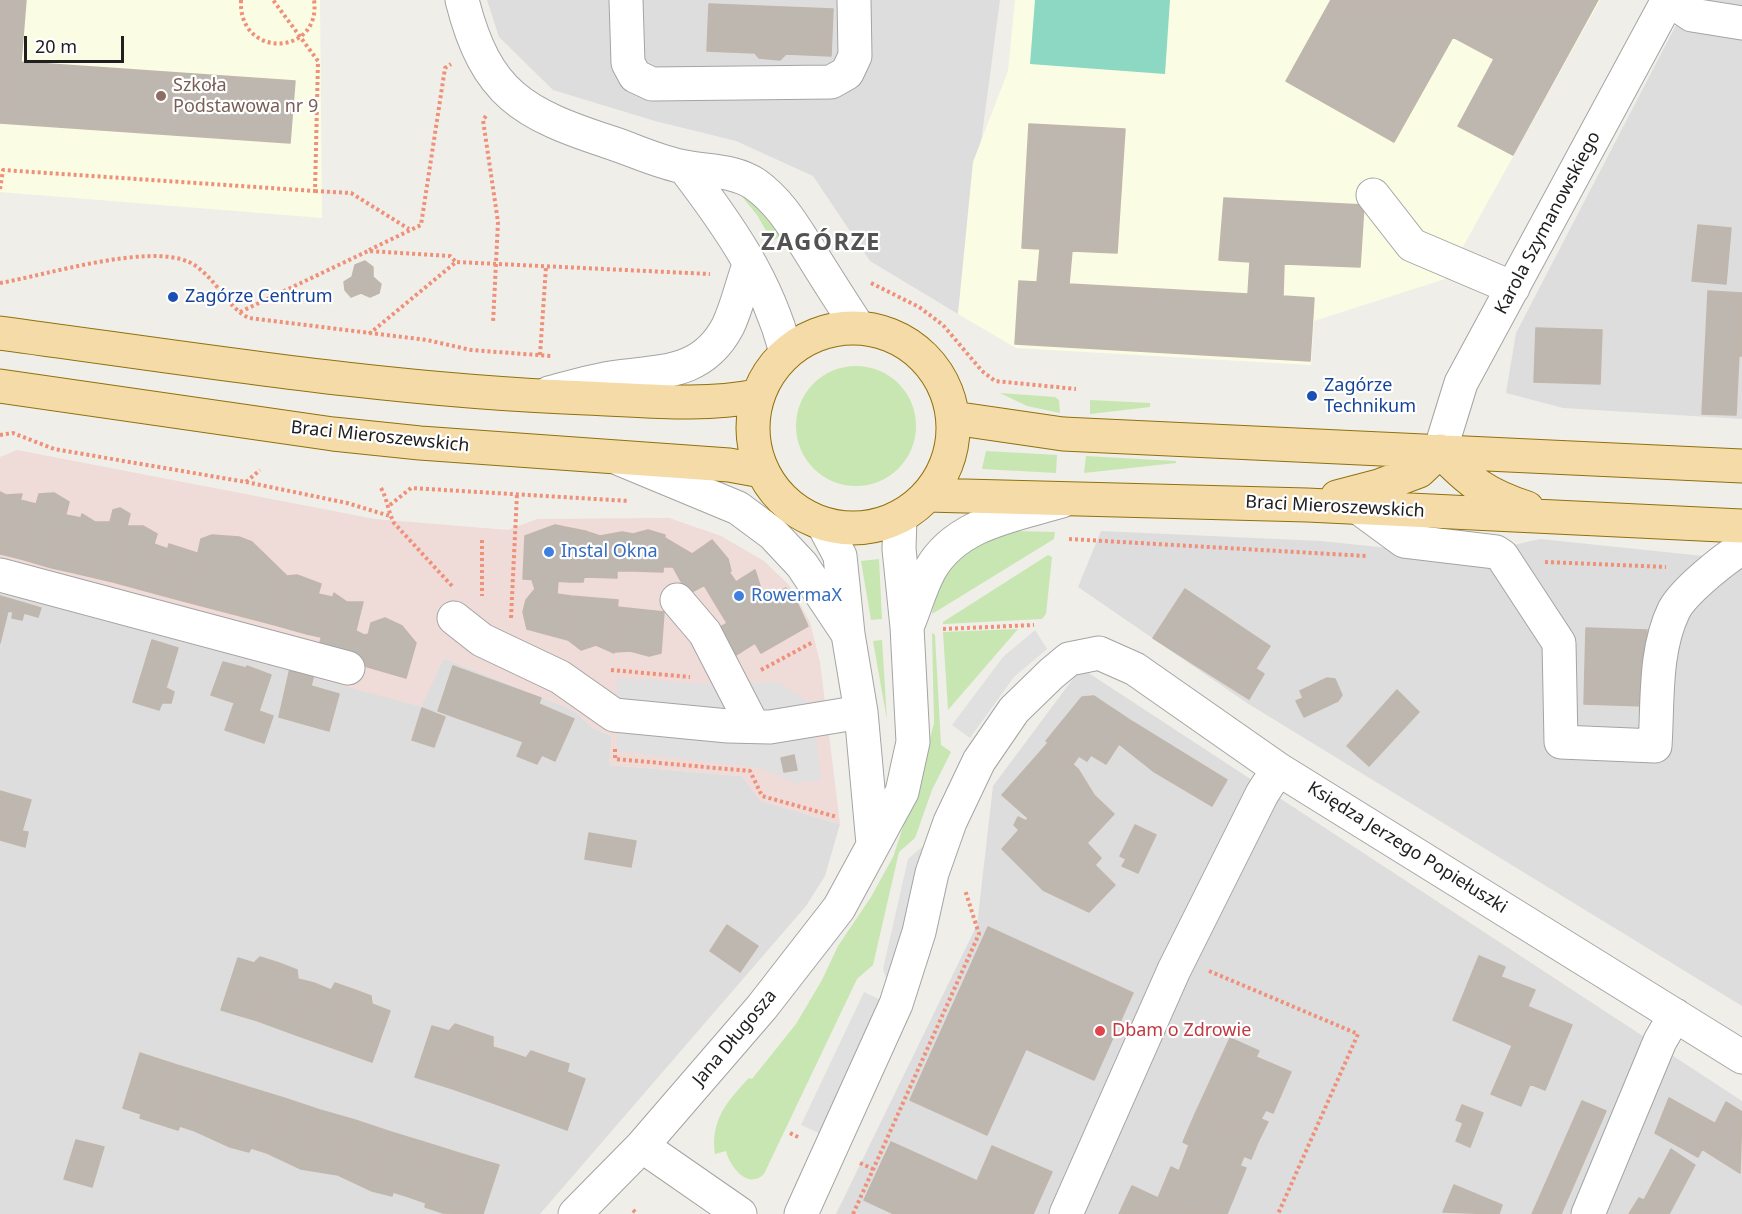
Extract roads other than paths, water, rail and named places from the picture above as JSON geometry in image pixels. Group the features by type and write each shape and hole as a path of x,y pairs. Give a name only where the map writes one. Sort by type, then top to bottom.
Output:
{"main road":[{"path":"858,327 886,332 918,352 931,366 946,390 953,418 953,439 948,459 940,478 927,495 900,517 862,528 823,524 798,512 777,494 762,471 754,447 752,421 757,396 769,372 786,352 819,332 858,327"},
{"path":"0,333 335,378 536,396 724,403 757,396"},
{"name":"Braci Mieroszewskich","path":"0,386 333,434 420,443 729,465 762,471"},
{"path":"953,418 1063,435 1742,466"},
{"path":"1306,505 1379,486 1419,471 1440,451"},
{"path":"1440,451 1469,481 1498,499 1563,519"},
{"name":"Braci Mieroszewskich","path":"927,495 1306,505 1742,526"}],"street":[{"path":"462,0 478,53 492,76 510,96 552,122 684,167 737,174 773,198 794,223 858,327"},
{"path":"626,0 628,63 635,76 652,84 831,82 847,73 855,56 854,0"},
{"path":"1669,0 1692,15 1742,22"},
{"name":"Karola Szymanowskiego","path":"1440,451 1461,382 1669,0"},
{"path":"684,167 737,238 777,316 786,352"},
{"path":"1373,195 1412,245 1513,288"},
{"path":"536,396 616,377 672,371 694,363 713,346 728,326 749,265"},
{"path":"613,456 738,508 773,534 802,565 833,637 861,712 873,844"},
{"path":"907,627 930,570 957,539 990,522 1070,498"},
{"path":"1359,508 1404,541 1496,552 1509,565 1559,643 1561,742 1654,746 1662,641 1675,608 1712,570 1742,548"},
{"name":"Jana Długosza","path":"575,1214 642,1146 762,1007 839,908 902,792 913,742 907,627 899,549 900,517"},
{"path":"823,524 840,556 833,637"},
{"path":"0,575 348,668"},
{"path":"677,600 705,633 727,680 753,726"},
{"path":"454,603 482,640 560,677 614,715 753,726 780,725 861,712"},
{"name":"Księdza Jerzego Popiełuszki","path":"801,1214 896,1004 920,932 932,873 950,822 979,761 1014,710 1069,659 1099,653 1135,669 1278,769 1742,1057"},
{"path":"1066,1214 1180,958 1262,794 1278,769"},
{"path":"1588,1214 1660,1041 1675,1015"},
{"path":"642,1146 740,1214"}],"place":[{"name":"Szkoła Podstawowa nr 9","path":"161,96"},
{"name":"Zagórze Centrum","path":"173,297"},
{"name":"Zagórze Technikum","path":"1312,396"},
{"name":"Instal Okna","path":"549,552"},
{"name":"RowermaX","path":"739,596"},
{"name":"Dbam o Zdrowie","path":"1100,1031"}],"district":[{"name":"ZAGÓRZE","path":"821,243"}]}
